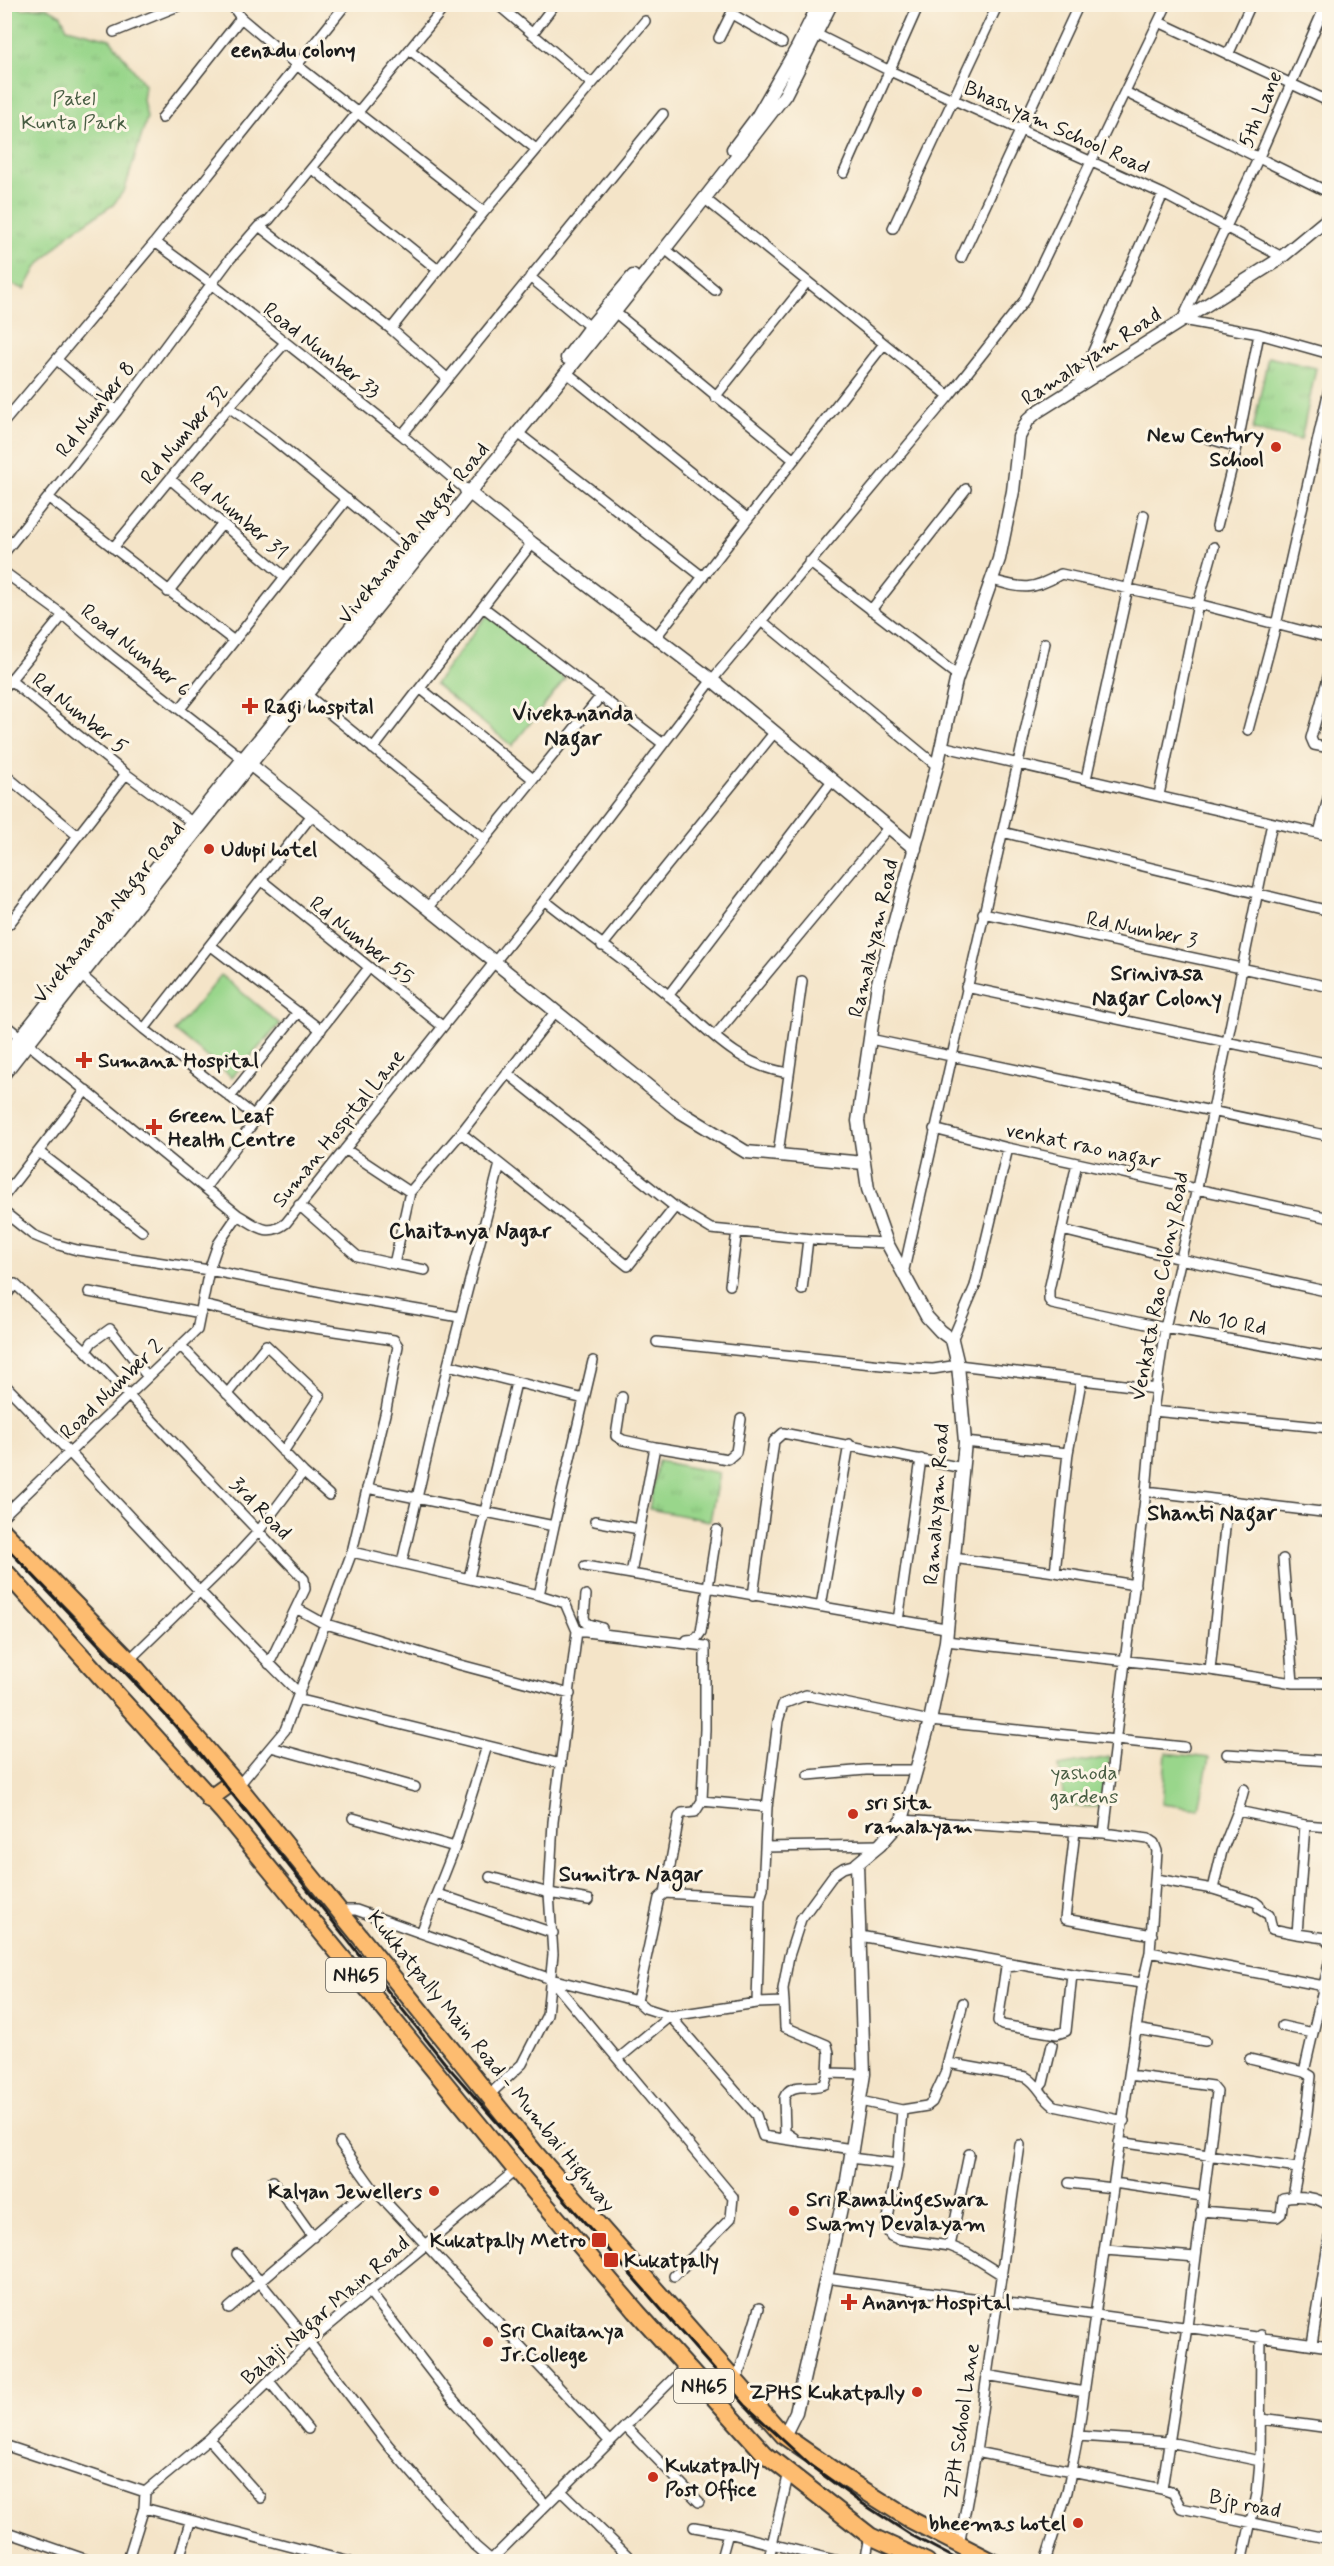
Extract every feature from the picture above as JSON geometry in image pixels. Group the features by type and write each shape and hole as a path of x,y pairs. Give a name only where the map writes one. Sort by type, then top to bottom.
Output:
{"highway":[{"name":"Kukkatpally Main Road - Mumbai Highway","path":"4,1532 129,1660 236,1783 543,2163 784,2436 846,2479 960,2546 993,2562"},
{"name":"NH65","path":"4,1570 210,1798 516,2170 765,2454 870,2536 927,2562"},
{"path":"210,1798 236,1783"}],"street":[{"path":"114,32 183,4"},
{"path":"231,4 242,18 298,66 484,212"},
{"path":"4,422 155,242 346,4"},
{"name":"Rd Number 8","path":"4,553 117,411 230,259 260,226 269,220 313,169 447,4"},
{"path":"497,4 592,84"},
{"path":"532,34 555,4"},
{"path":"844,173 919,4"},
{"path":"894,228 998,4"},
{"path":"961,258 1079,4"},
{"name":"Suman Hospital Lane","path":"4,1024 238,1215 267,1231 278,1229 345,1149 544,900 712,680 949,396 1024,301 1167,4"},
{"path":"1228,55 1251,4"},
{"name":"5th Lane","path":"1182,320 1224,226 1259,157 1326,4"},
{"name":"Vivekananda Nagar Road","path":"4,1074 25,1039 193,823 307,695 468,491 590,327 610,309 664,248 784,95 816,34 820,7"},
{"name":"Vivekananda Nagar Road","path":"4,1058 25,1039 82,976 411,552 518,433 566,372 610,309 757,117 820,7"},
{"path":"719,38 734,9 782,43"},
{"path":"162,118 242,18"},
{"path":"1320,18 1329,22"},
{"path":"392,329 484,212 645,21"},
{"path":"1159,22 1329,102"},
{"name":"Bhashyam School Road","path":"816,34 890,72 1163,194 1282,257"},
{"path":"411,51 536,149"},
{"path":"1125,92 1329,193"},
{"path":"402,435 663,114"},
{"path":"313,169 438,270"},
{"path":"1078,386 1163,194"},
{"path":"704,198 949,396"},
{"name":"Ramalayam Road","path":"857,1864 880,1845 902,1820 930,1721 946,1634 965,1442 958,1365 952,1340 940,1332 927,1317 887,1243 868,1189 858,1120 878,983 937,766 958,676 999,559 1012,491 1019,437 1028,420 1282,257 1329,217"},
{"path":"260,226 392,329 448,379"},
{"name":"Road Number 33","path":"155,242 212,284 284,344 402,435 468,491"},
{"path":"664,248 715,290"},
{"path":"530,277 590,327"},
{"path":"716,397 807,282"},
{"path":"610,309 794,460"},
{"path":"1182,320 1259,334 1329,354"},
{"path":"1217,526 1237,447 1259,334"},
{"name":"Rd Number 32","path":"113,548 284,344"},
{"path":"656,637 884,344"},
{"path":"57,360 117,411"},
{"path":"566,372 748,519"},
{"path":"1248,730 1276,625 1329,385"},
{"path":"229,407 274,440 411,552"},
{"path":"518,433 703,577"},
{"path":"1197,435 1237,447"},
{"name":"Rd Number 31","path":"170,479 285,577"},
{"path":"871,610 966,489"},
{"path":"468,491 532,543 712,680 915,849"},
{"path":"49,498 234,641"},
{"path":"180,709 347,499"},
{"path":"1086,779 1144,514"},
{"path":"168,592 222,524"},
{"path":"373,749 532,543"},
{"path":"1159,795 1198,604 1214,547"},
{"path":"809,562 958,676"},
{"name":"Road Number 6","path":"4,572 63,615 110,655 247,762"},
{"path":"992,580 1020,588 1031,588 1043,585 1061,574 1198,604 1329,638"},
{"path":"483,607 662,743"},
{"path":"7,684 63,615"},
{"path":"762,621 937,766"},
{"path":"903,1274 1045,644"},
{"path":"1329,670 1311,738 1314,745 1329,748"},
{"name":"Rd Number 5","path":"7,684 193,823"},
{"path":"420,688 533,779"},
{"path":"307,695 485,839"},
{"path":"428,907 600,698"},
{"path":"602,946 774,733"},
{"path":"941,746 1329,836"},
{"path":"247,762 680,1111 746,1152 864,1163"},
{"path":"4,774 78,836"},
{"path":"6,925 126,774"},
{"path":"668,996 832,781"},
{"path":"1319,833 1329,791"},
{"path":"144,1029 312,815"},
{"name":"Venkata Rao Colony Road","path":"1104,1833 1146,1491 1152,1411 1165,1328 1244,969 1272,823"},
{"path":"715,1036 888,828"},
{"path":"1002,832 1329,911"},
{"name":"Rd Number 55","path":"261,880 368,969 442,1026"},
{"path":"544,900 668,996 744,1060 789,1073"},
{"name":"Rd Number 3","path":"983,913 1329,987"},
{"path":"210,945 321,1030"},
{"path":"253,1116 368,969"},
{"path":"82,976 144,1029 257,1118 205,1188"},
{"path":"778,1154 802,981"},
{"path":"966,987 1329,1064"},
{"path":"394,1264 410,1192 461,1133 555,1011"},
{"path":"230,1096 298,1012"},
{"path":"870,1039 1329,1136"},
{"path":"507,1073 675,1207 711,1229 808,1239 887,1243"},
{"path":"4,1196 86,1089"},
{"name":"venkat rao nagar","path":"934,1129 1008,1148 1329,1218"},
{"path":"461,1133 628,1266 675,1207"},
{"path":"952,1340 975,1286 1008,1148"},
{"path":"345,1149 410,1192"},
{"path":"39,1152 142,1231"},
{"name":"No 10 Rd","path":"1077,1162 1049,1290 1049,1299 1052,1304 1165,1328 1329,1357"},
{"path":"402,1562 448,1365 500,1164"},
{"path":"299,1205 357,1256 424,1270"},
{"path":"4,1212 33,1235 56,1244 460,1317"},
{"name":"Road Number 2","path":"4,1515 197,1330 209,1270 218,1244 238,1215"},
{"path":"1062,1230 1329,1292"},
{"path":"730,1285 737,1231"},
{"path":"802,1290 808,1239"},
{"name":"3rd Road","path":"4,1298 15,1284 86,1351 304,1580 305,1589 269,1664"},
{"path":"88,1293 202,1309 398,1342 386,1410 352,1552 323,1623 299,1697 285,1730 236,1783"},
{"path":"86,1351 92,1342 110,1329 148,1377"},
{"path":"657,1342 911,1368 933,1369 958,1365 1080,1382 1157,1389"},
{"path":"227,1394 266,1345 320,1396 283,1452"},
{"path":"182,1346 283,1452 329,1495"},
{"path":"539,1595 593,1361"},
{"path":"448,1365 584,1399"},
{"path":"1055,1572 1068,1453 1080,1382"},
{"path":"469,1578 516,1383"},
{"path":"4,1384 299,1697 561,1764"},
{"path":"622,1397 616,1436 623,1440 655,1447 728,1459 736,1452 741,1419"},
{"path":"1152,1411 1329,1428"},
{"path":"753,1596 774,1441 783,1433 963,1467"},
{"path":"965,1442 1068,1453"},
{"path":"821,1606 849,1444"},
{"path":"631,1574 655,1447"},
{"path":"898,1621 921,1459"},
{"path":"129,1660 234,1558 258,1532 303,1472"},
{"path":"367,1488 554,1526"},
{"path":"1146,1491 1329,1513"},
{"path":"1210,1670 1228,1500"},
{"path":"595,1521 639,1529"},
{"path":"586,1595 584,1617 591,1626 690,1640 699,1637 717,1530"},
{"path":"352,1552 469,1578 565,1603 577,1631 553,1822 549,1893 553,1933 547,2014 522,2064 488,2096"},
{"path":"953,1558 1135,1585"},
{"path":"1282,1559 1293,1683"},
{"path":"585,1566 821,1606 898,1621 946,1634 1293,1683 1329,1683"},
{"path":"296,1608 323,1623 457,1664 570,1694"},
{"path":"577,1631 705,1646 702,1801 695,1812 682,1813 679,1816 665,1893 656,1903 637,2001"},
{"path":"757,2003 760,1899 767,1807 778,1721 783,1704 806,1695 930,1721 1184,1747"},
{"path":"421,1933 455,1847 487,1746"},
{"path":"271,1747 416,1786"},
{"path":"1227,1754 1329,1761"},
{"path":"808,1775 866,1770 916,1770"},
{"path":"1213,1889 1222,1851 1244,1789"},
{"path":"702,1801 767,1807"},
{"path":"1238,1811 1305,1825 1329,1827"},
{"path":"353,1818 455,1847"},
{"path":"902,1820 1104,1833 1148,1839 1154,1843 1157,1851 1150,1952 1143,1983 1124,2121 1119,2142 1078,2436 1072,2472 1056,2531 1044,2562"},
{"path":"1297,1934 1305,1825"},
{"path":"1075,1831 1065,1919 1152,1935"},
{"path":"765,1847 880,1845"},
{"path":"784,2436 796,2412 826,2278 852,2153 864,2074 857,1864 843,1868 834,1874 801,1919 789,1956 783,1989 785,2027 827,2045 830,2053 825,2084 820,2087 792,2088 786,2092 784,2098 785,2132 797,2139"},
{"path":"490,1877 549,1893 589,1900"},
{"path":"1156,1879 1213,1889 1255,1902 1259,1905 1259,1909 1269,1915 1272,1929 1324,1938 1329,1944"},
{"path":"665,1893 760,1899"},
{"path":"438,1894 553,1933"},
{"path":"339,1910 356,1910 551,1979 637,2001 645,2008 670,2016 757,2003 784,2002"},
{"path":"860,1936 1072,1975 1143,1983"},
{"path":"1150,1952 1324,1986"},
{"path":"1304,2072 1329,1959"},
{"path":"1043,1970 1007,1966 998,2015 1000,2023 1057,2034 1065,2032 1072,1975"},
{"path":"551,1979 733,2197 731,2218 674,2276"},
{"path":"860,2101 902,2110 927,2106 932,2102 945,2074 963,2003"},
{"path":"618,2059 670,2016"},
{"path":"670,2016 756,2115 764,2136 797,2139 898,2164"},
{"path":"1282,2026 1313,2033"},
{"path":"1136,2029 1205,2040"},
{"path":"1039,2088 1043,2083 1052,2044"},
{"path":"1250,2059 1304,2072 1311,2076 1305,2132 1293,2196"},
{"path":"948,2062 1026,2077 1054,2106 1124,2121"},
{"path":"828,2073 864,2074"},
{"path":"976,2452 1162,2489 1187,2327 1216,2089 1212,2086 1129,2075"},
{"path":"902,2110 898,2164 886,2229 891,2236 898,2239 950,2246 967,2253 1002,2275"},
{"path":"1119,2142 1298,2169"},
{"path":"340,2143 371,2186 610,2442"},
{"name":"ZPH School Lane","path":"960,2546 976,2452 1020,2145"},
{"path":"950,2246 969,2154"},
{"name":"Balaji Nagar Main Road","path":"145,2492 209,2439 309,2342 516,2170"},
{"path":"273,2181 313,2237"},
{"path":"1069,2183 1114,2185 1202,2196"},
{"path":"229,2308 371,2186"},
{"path":"1201,2211 1277,2217 1281,2214 1283,2198 1293,2196 1324,2202 1329,2207"},
{"path":"1312,2344 1329,2228"},
{"path":"1105,2250 1196,2257"},
{"path":"237,2254 309,2342 388,2445 489,2560 686,2366"},
{"path":"826,2278 1261,2335 1329,2347"},
{"path":"369,2291 450,2396 546,2505"},
{"path":"736,2383 759,2308"},
{"path":"1242,2562 1251,2524 1260,2461 1261,2335"},
{"path":"986,2375 1084,2392"},
{"path":"269,2381 308,2429"},
{"path":"1261,2419 1329,2428"},
{"path":"625,2426 699,2502"},
{"path":"1078,2436 1169,2442 1260,2461"},
{"path":"209,2439 261,2498"},
{"path":"4,2445 145,2492 144,2508 127,2562"},
{"path":"768,2562 789,2472"},
{"name":"Bjp road","path":"1162,2489 1173,2493 1181,2508 1329,2539"},
{"path":"561,2491 634,2562"},
{"path":"144,2508 190,2522 350,2562"},
{"path":"178,2562 190,2522"},
{"path":"694,2527 772,2544 815,2558 842,2562"},
{"path":"4,2531 93,2562"},
{"path":"720,2562 728,2533"},
{"path":"865,2562 870,2536"}],"green space":[{"name":"Patel Kunta Park","path":"17,4 22,9 46,7 61,15 67,28 110,39 145,85 143,100 147,118 125,189 113,205 70,233 37,267 25,289 10,284 4,288 4,5"},
{"path":"1268,357 1316,368 1301,440 1253,430"},
{"path":"488,614 565,679 512,746 435,684"},
{"path":"221,975 280,1024 232,1077 175,1031"},
{"path":"658,1461 719,1473 710,1521 649,1509"},
{"path":"1166,1753 1209,1758 1199,1809 1162,1804"},
{"name":"yashoda gardens","path":"1110,1757 1102,1807 1065,1806 1059,1766"}],"railway":[{"path":"4,1545 191,1742 444,2062 745,2405 811,2466 857,2500 911,2535 962,2562"}],"place":[{"name":"New Century School","path":"1276,447"},
{"name":"Ragi hospital","path":"250,706"},
{"name":"Udupi hotel","path":"209,849"},
{"name":"Sumana Hospital","path":"84,1060"},
{"name":"Green Leaf Health Centre","path":"154,1127"},
{"name":"sri sita ramalayam","path":"853,1814"},
{"name":"Kalyan Jewellers","path":"434,2191"},
{"name":"Sri Ramalingeswara Swamy Devalayam","path":"794,2211"},
{"name":"Kukatpally Metro","path":"599,2240"},
{"name":"Kukatpally","path":"611,2260"},
{"name":"Ananya Hospital","path":"849,2302"},
{"name":"Sri Chaitanya Jr.College","path":"488,2342"},
{"name":"ZPHS Kukatpally","path":"917,2392"},
{"name":"Kukatpally Post Office","path":"653,2477"},
{"name":"bheemas hotel","path":"1078,2523"}],"district":[{"name":"eenadu colony","path":"293,49"},
{"name":"Vivekananda Nagar","path":"573,724"},
{"name":"Srinivasa Nagar Colony","path":"1157,984"},
{"name":"Chaitanya Nagar","path":"470,1230"},
{"name":"Shanti Nagar","path":"1212,1512"},
{"name":"Sumitra Nagar","path":"631,1873"}]}
